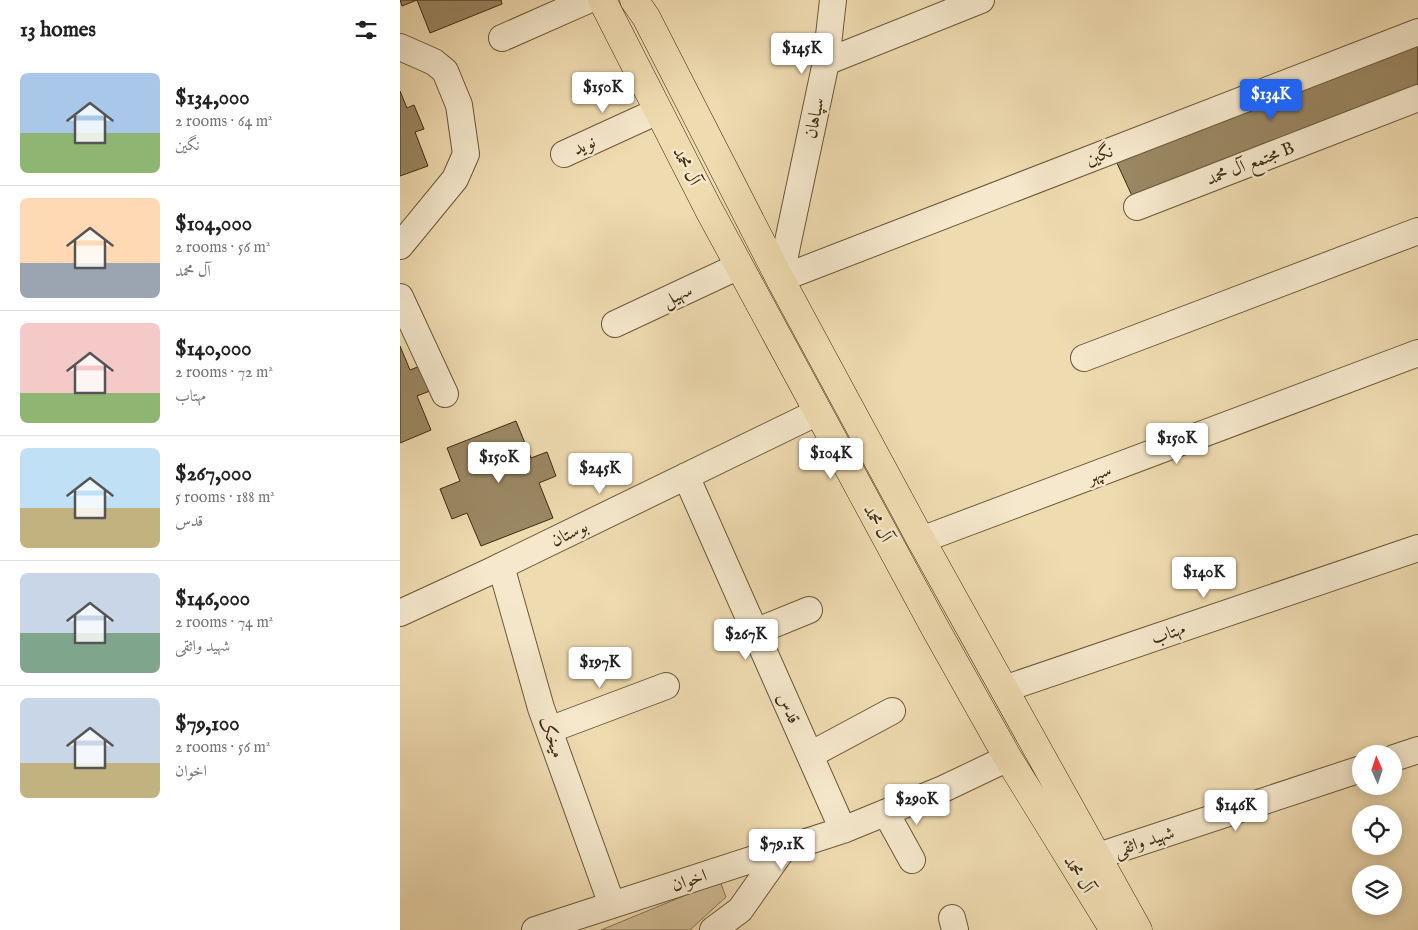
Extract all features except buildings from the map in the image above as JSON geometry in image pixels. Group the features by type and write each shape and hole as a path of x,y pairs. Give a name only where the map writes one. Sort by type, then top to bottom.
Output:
{"main road":[{"name":"آل محمد","path":"602,0 739,266 1008,758 1138,930"},
{"name":"آل محمد","path":"634,0 655,35 780,279 1004,689 1085,861 1114,930"}],"street":[{"path":"502,38 588,0"},
{"name":"سپاهان","path":"780,279 826,62 833,0"},
{"path":"826,62 981,0"},
{"name":"نگین","path":"780,279 1418,32"},
{"path":"400,47 434,62 445,71 459,105 466,154 455,179 400,246"},
{"name":"مجتمع آل محمد B","path":"1137,207 1418,98"},
{"name":"نوید","path":"564,154 658,111"},
{"path":"1084,358 1418,232"},
{"name":"سهیل","path":"615,324 739,266"},
{"path":"400,297 445,394"},
{"name":"سپهر","path":"921,540 1418,353"},
{"name":"بوستان","path":"400,613 818,412"},
{"name":"قدس","path":"686,476 843,830"},
{"name":"مهتاب","path":"1004,689 1418,548"},
{"name":"میخک","path":"501,566 549,730 612,905"},
{"path":"756,632 809,610"},
{"path":"549,730 666,686"},
{"path":"810,755 892,711"},
{"path":"1402,755 1418,750"},
{"name":"اخوان","path":"535,930 843,830 943,789 1008,758"},
{"name":"شهید واثقی","path":"1085,861 1352,772"},
{"path":"886,813 912,860"},
{"path":"713,930 740,910 783,849"}],"shaded area":[{"path":"720,881 726,897 690,930 601,930"}]}
